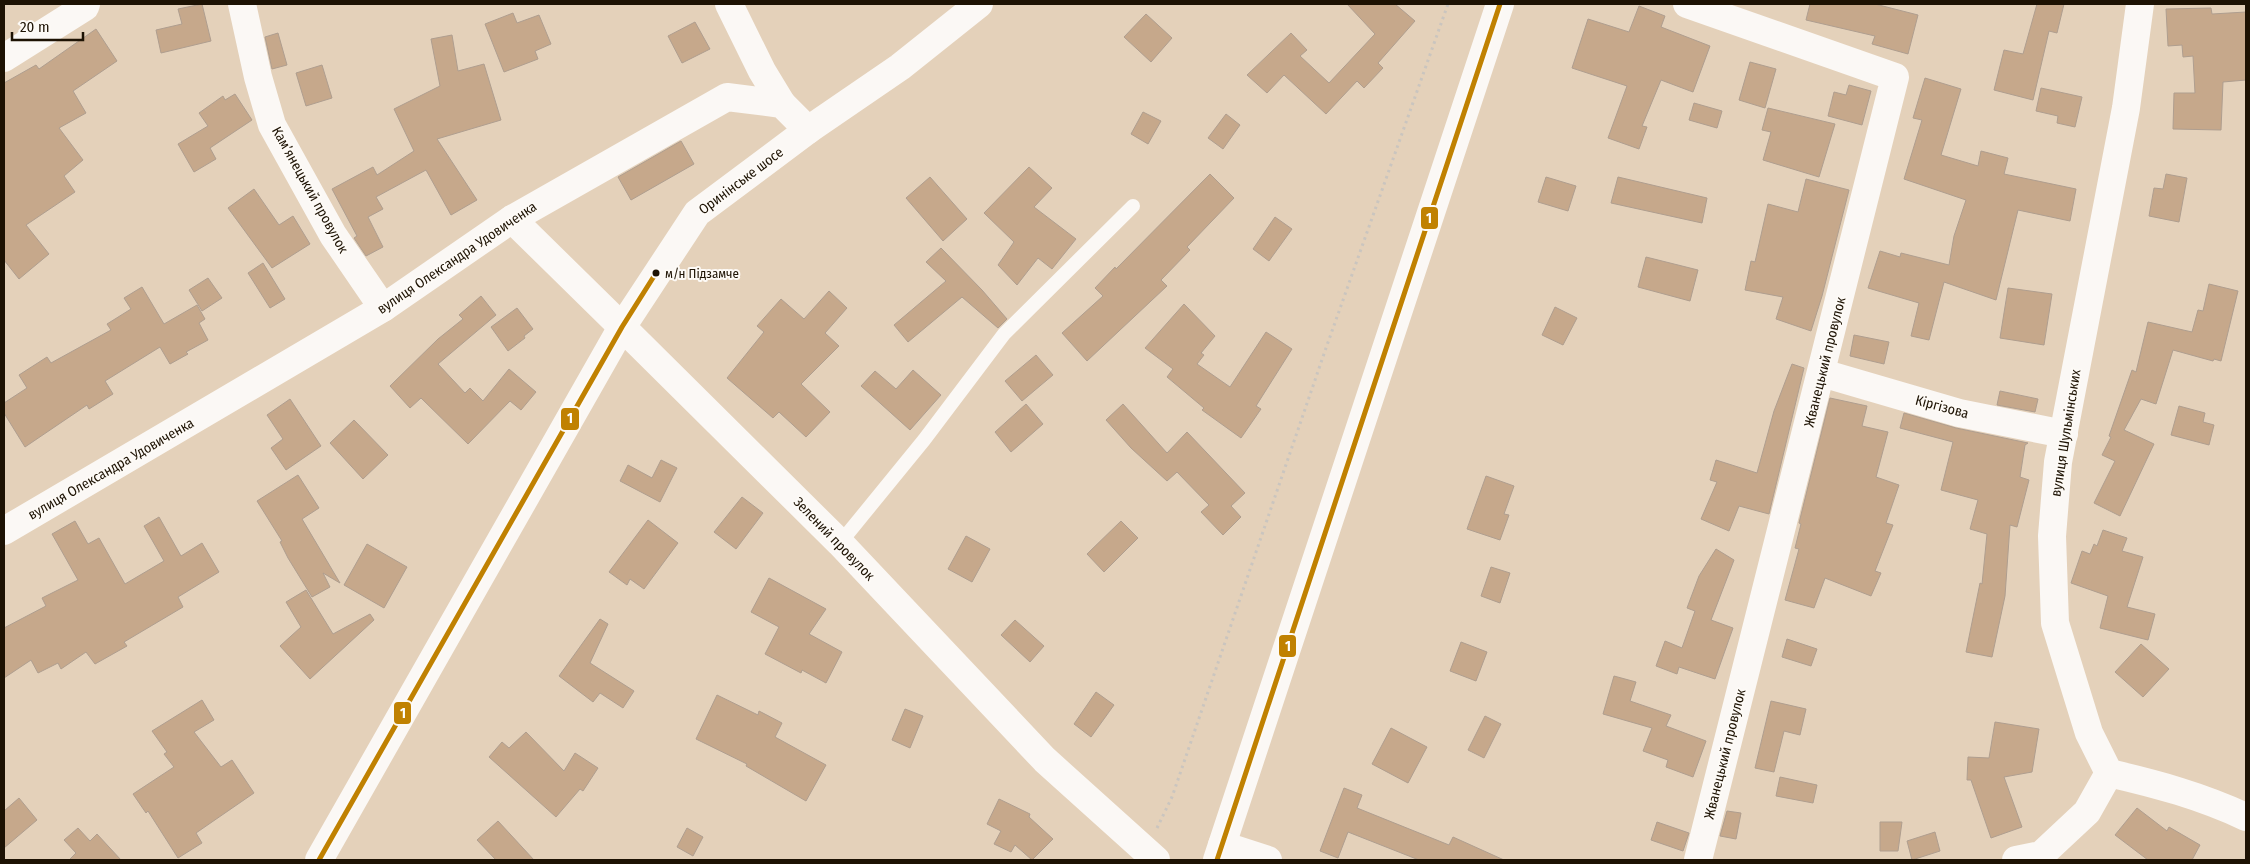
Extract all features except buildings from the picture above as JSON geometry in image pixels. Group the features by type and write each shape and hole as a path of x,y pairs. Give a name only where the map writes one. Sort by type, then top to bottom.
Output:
{"street":[{"path":"4,58 85,7 86,4"},
{"name":"Камʼянецький провулок","path":"242,4 258,77 272,125 333,235 383,308"},
{"path":"729,4 762,71 782,104 808,130 900,67 978,4"},
{"path":"1268,860 1220,852 1500,4"},
{"name":"Жванецький провулок","path":"1687,4 1895,77 1698,860"},
{"name":"вулиця Шульмінських","path":"2109,774 2089,733 2055,622 2052,536 2058,462 2126,108 2140,4"},
{"name":"вулиця Олександра Удовиченка","path":"4,531 383,308 512,219 727,97 782,104"},
{"name":"Оринінське шосе","path":"319,860 622,328 656,273 697,212 808,130"},
{"name":"Зелений провулок","path":"512,219 840,544 1045,760 1151,856"},
{"name":"Кіргізова","path":"1822,373 1959,413 2064,434"},
{"path":"2016,860 2041,855 2087,812 2109,774 2172,788 2212,801 2246,817"}],"lane":[{"path":"840,544 924,440 1004,334 1133,206"}],"path":[{"path":"1151,856 1326,348 1448,4"}],"transit line":[{"name":"1","path":"1217,860 1500,4"},
{"name":"1","path":"319,860 622,327 656,273"}],"place":[{"name":"м/н Підзамче","path":"656,273"}]}
